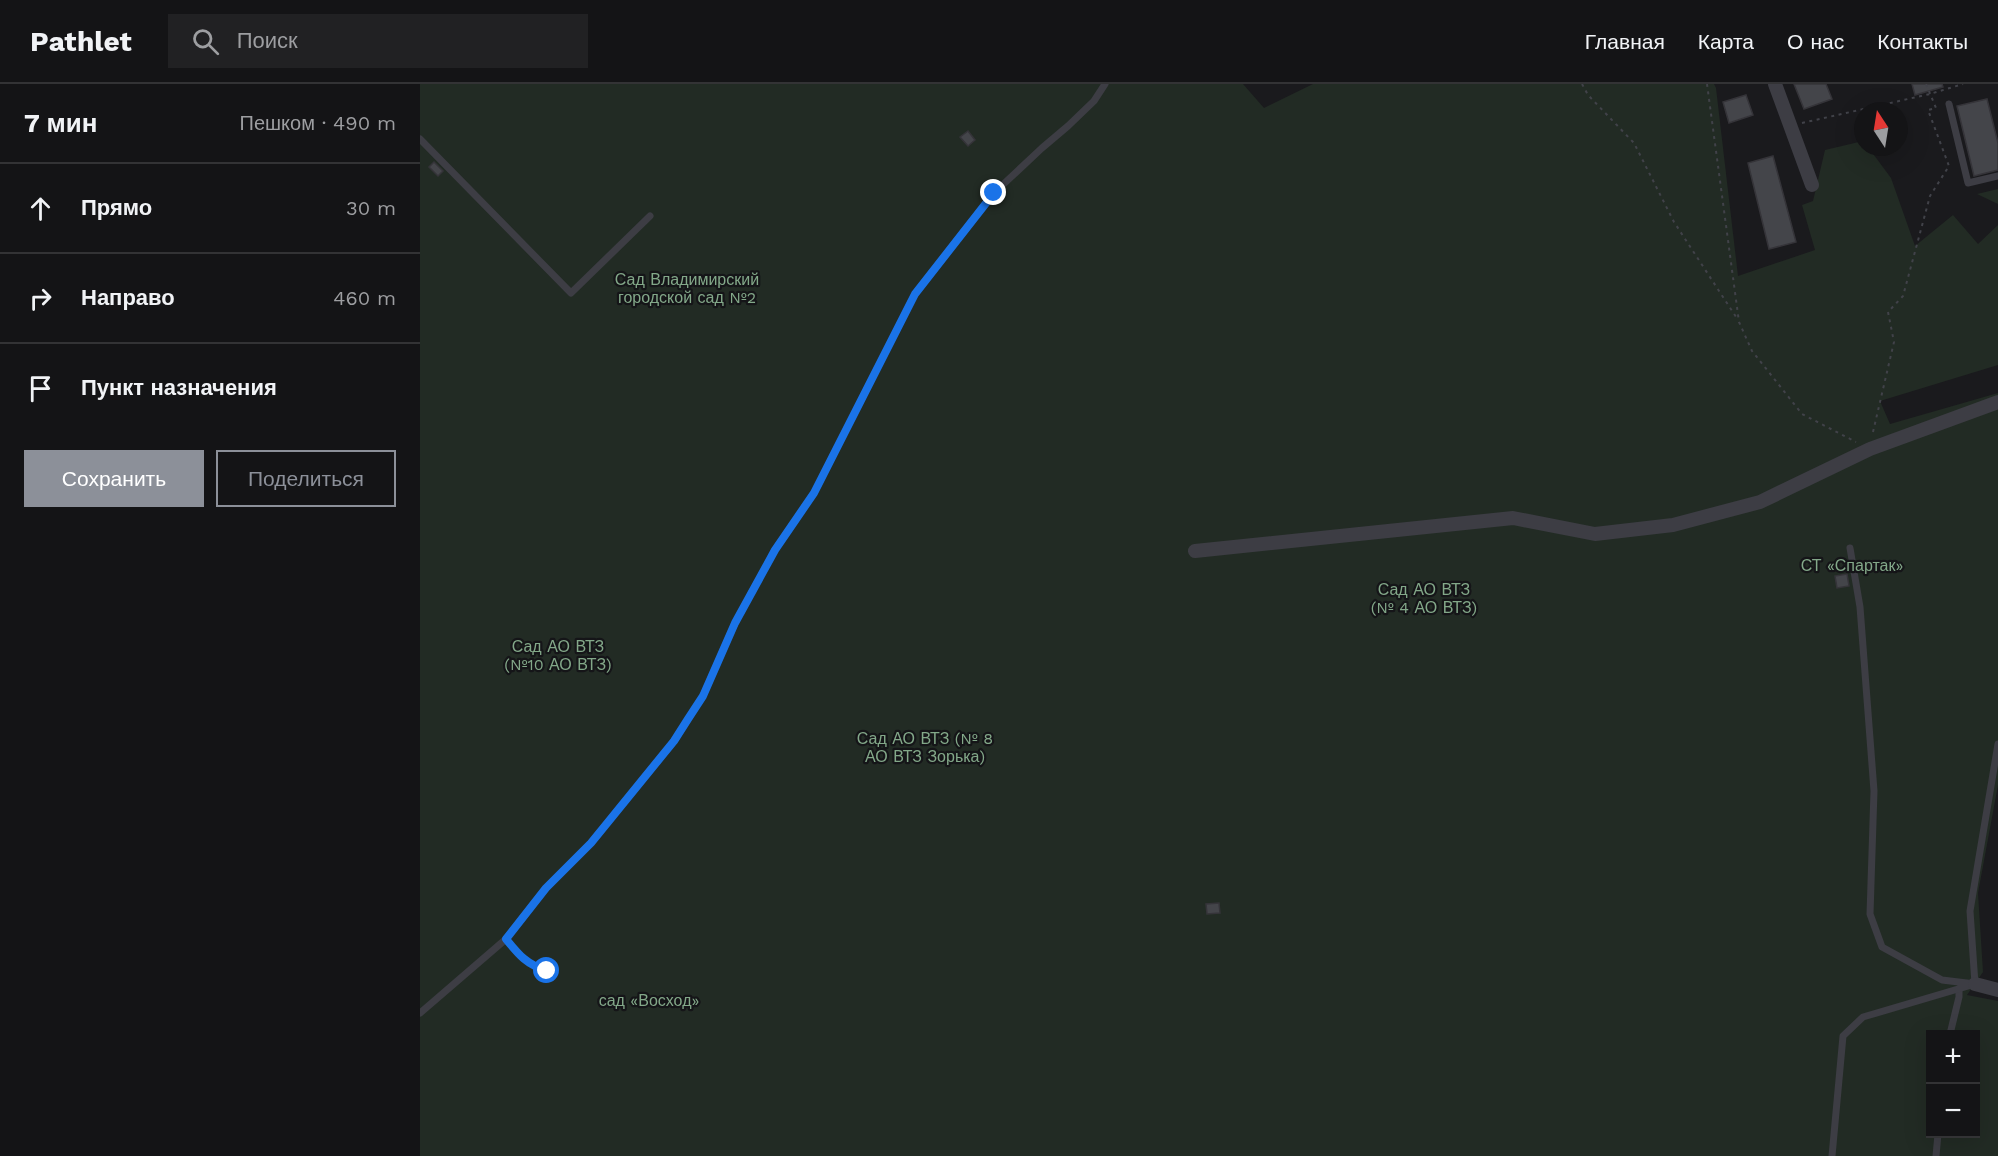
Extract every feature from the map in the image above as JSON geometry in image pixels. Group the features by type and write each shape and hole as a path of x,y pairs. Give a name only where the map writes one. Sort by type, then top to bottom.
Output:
{"street":[{"path":"1775,84 1812,185"},
{"path":"1194,551 1513,519 1595,534 1673,525 1760,502 1870,449 1998,402"},
{"path":"1975,984 1998,990"}],"lane":[{"path":"420,1013 506,939 546,888 591,843 674,741 703,696 735,623 775,550 814,493 915,294 994,193 1094,101 1105,84"},
{"path":"1948,104 1968,183 1998,176"},
{"path":"420,139 572,293 650,216"},
{"path":"1850,548 1860,607 1874,791 1870,914 1882,947 1942,980 1975,984"},
{"path":"1975,984 1970,911 1998,744"},
{"path":"1832,1156 1843,1036 1863,1017 1975,984"},
{"path":"1951,1030 1959,989"},
{"path":"1936,1156 1938,1138"}],"path":[{"path":"1582,84 1588,95 1634,143 1674,222 1740,322 1752,351 1802,414 1870,449 1894,342 1888,312 1903,296 1930,196 1949,166 1928,110 1936,108 1926,84"},
{"path":"1707,84 1740,322"},
{"path":"1790,126 1930,94 1963,84"},
{"path":"506,939 531,965 547,971 562,968"}],"green space":[{"path":"420,84 1243,84 1264,108 1313,84 1714,84 1738,276 1815,250 1802,205 1813,201 1825,150 1854,143 1854,156 1875,156 1891,178 1915,246 1953,215 1978,244 1998,225 1998,365 1880,401 1890,424 1998,393 1998,785 1978,893 1983,972 1967,995 1998,1001 1998,1156 420,1156"},
{"path":"1998,189 1998,204 1977,194"}],"building":[{"path":"1794,84 1826,84 1832,99 1804,109"},
{"path":"1912,84 1942,84 1943,87 1915,95"},
{"path":"1746,95 1753,115 1729,123 1723,102"},
{"path":"1987,99 1998,143 1998,170 1974,176 1957,106"},
{"path":"968,131 975,140 968,146 960,137"},
{"path":"1773,156 1796,242 1769,249 1748,163"},
{"path":"434,162 443,171 438,176 429,167"},
{"path":"1847,574 1849,586 1837,588 1835,576"},
{"path":"1219,903 1220,913 1207,914 1206,904"}],"route":[{"path":"547,971 531,965 506,939 546,888 591,843 674,741 703,696 735,623 775,550 814,493 915,294 994,193"}],"park label":[{"name":"Сад Владимирский городской сад №2","path":"687,288"},
{"name":"СТ «Спартак»","path":"1852,565"},
{"name":"Сад АО ВТЗ (№ 4 АО ВТЗ)","path":"1424,598"},
{"name":"Сад АО ВТЗ (№10 АО ВТЗ)","path":"558,655"},
{"name":"Сад АО ВТЗ (№ 8 АО ВТЗ Зорька)","path":"925,747"},
{"name":"сад «Восход»","path":"649,1000"}]}
